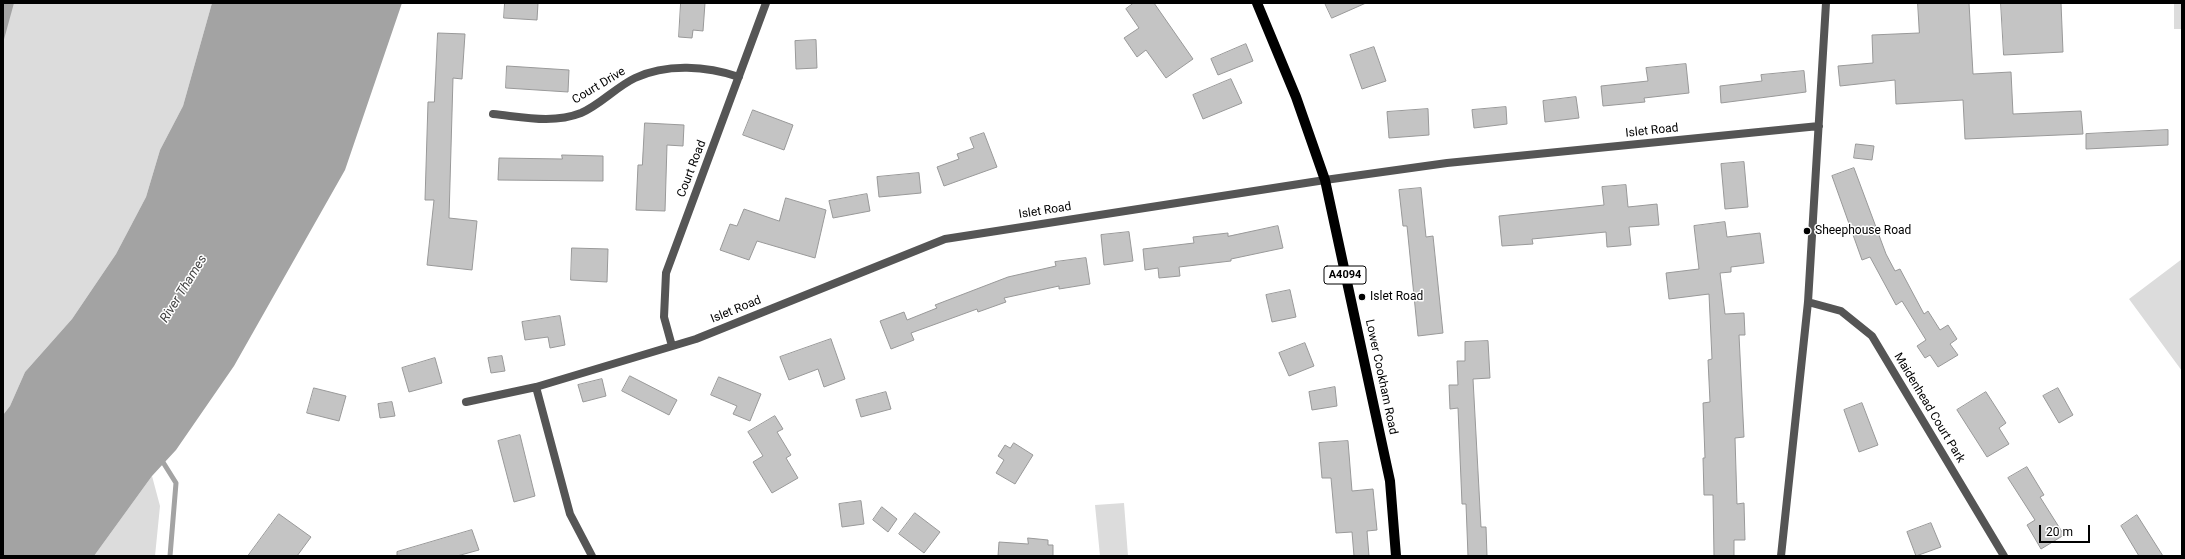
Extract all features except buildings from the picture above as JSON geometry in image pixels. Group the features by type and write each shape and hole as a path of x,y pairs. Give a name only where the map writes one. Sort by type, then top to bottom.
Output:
{"main road":[{"name":"Lower Cookham Road","path":"1257,3 1296,97 1325,180 1390,481 1396,556"}],"street":[{"name":"Court Road","path":"672,346 664,317 666,273 766,3"},
{"path":"1781,556 1808,302 1820,126 1826,3"},
{"name":"Court Drive","path":"494,114 555,120 582,112 635,78 665,68 717,70 739,77"},
{"name":"Islet Road","path":"466,402 536,387 696,339 945,239 1325,180 1447,164 1820,126"},
{"name":"Maidenhead Court Park","path":"1808,302 1841,311 1872,336 2004,556"},
{"path":"536,387 570,514 592,556"}],"shaded area":[{"path":"3,3 212,3 183,106 160,150 146,197 116,254 72,319 25,372 10,406 3,415"},
{"path":"2174,3 2182,3 2182,29 2174,29"},
{"path":"2182,259 2182,371 2129,299"},
{"path":"152,476 160,506 155,556 94,556"},
{"path":"1124,503 1128,556 1100,556 1095,505"}],"water":[{"path":"3,3 14,3 3,43"},
{"name":"River Thames","path":"212,3 402,3 345,170 234,366 176,450 152,476 94,556 3,556 3,415 10,406 25,372 72,319 116,254 146,197 160,150 183,106"}],"waterway":[{"path":"161,459 176,483 170,556"}],"place":[{"name":"Sheephouse Road","path":"1807,231"},
{"name":"Islet Road","path":"1362,297"}]}
